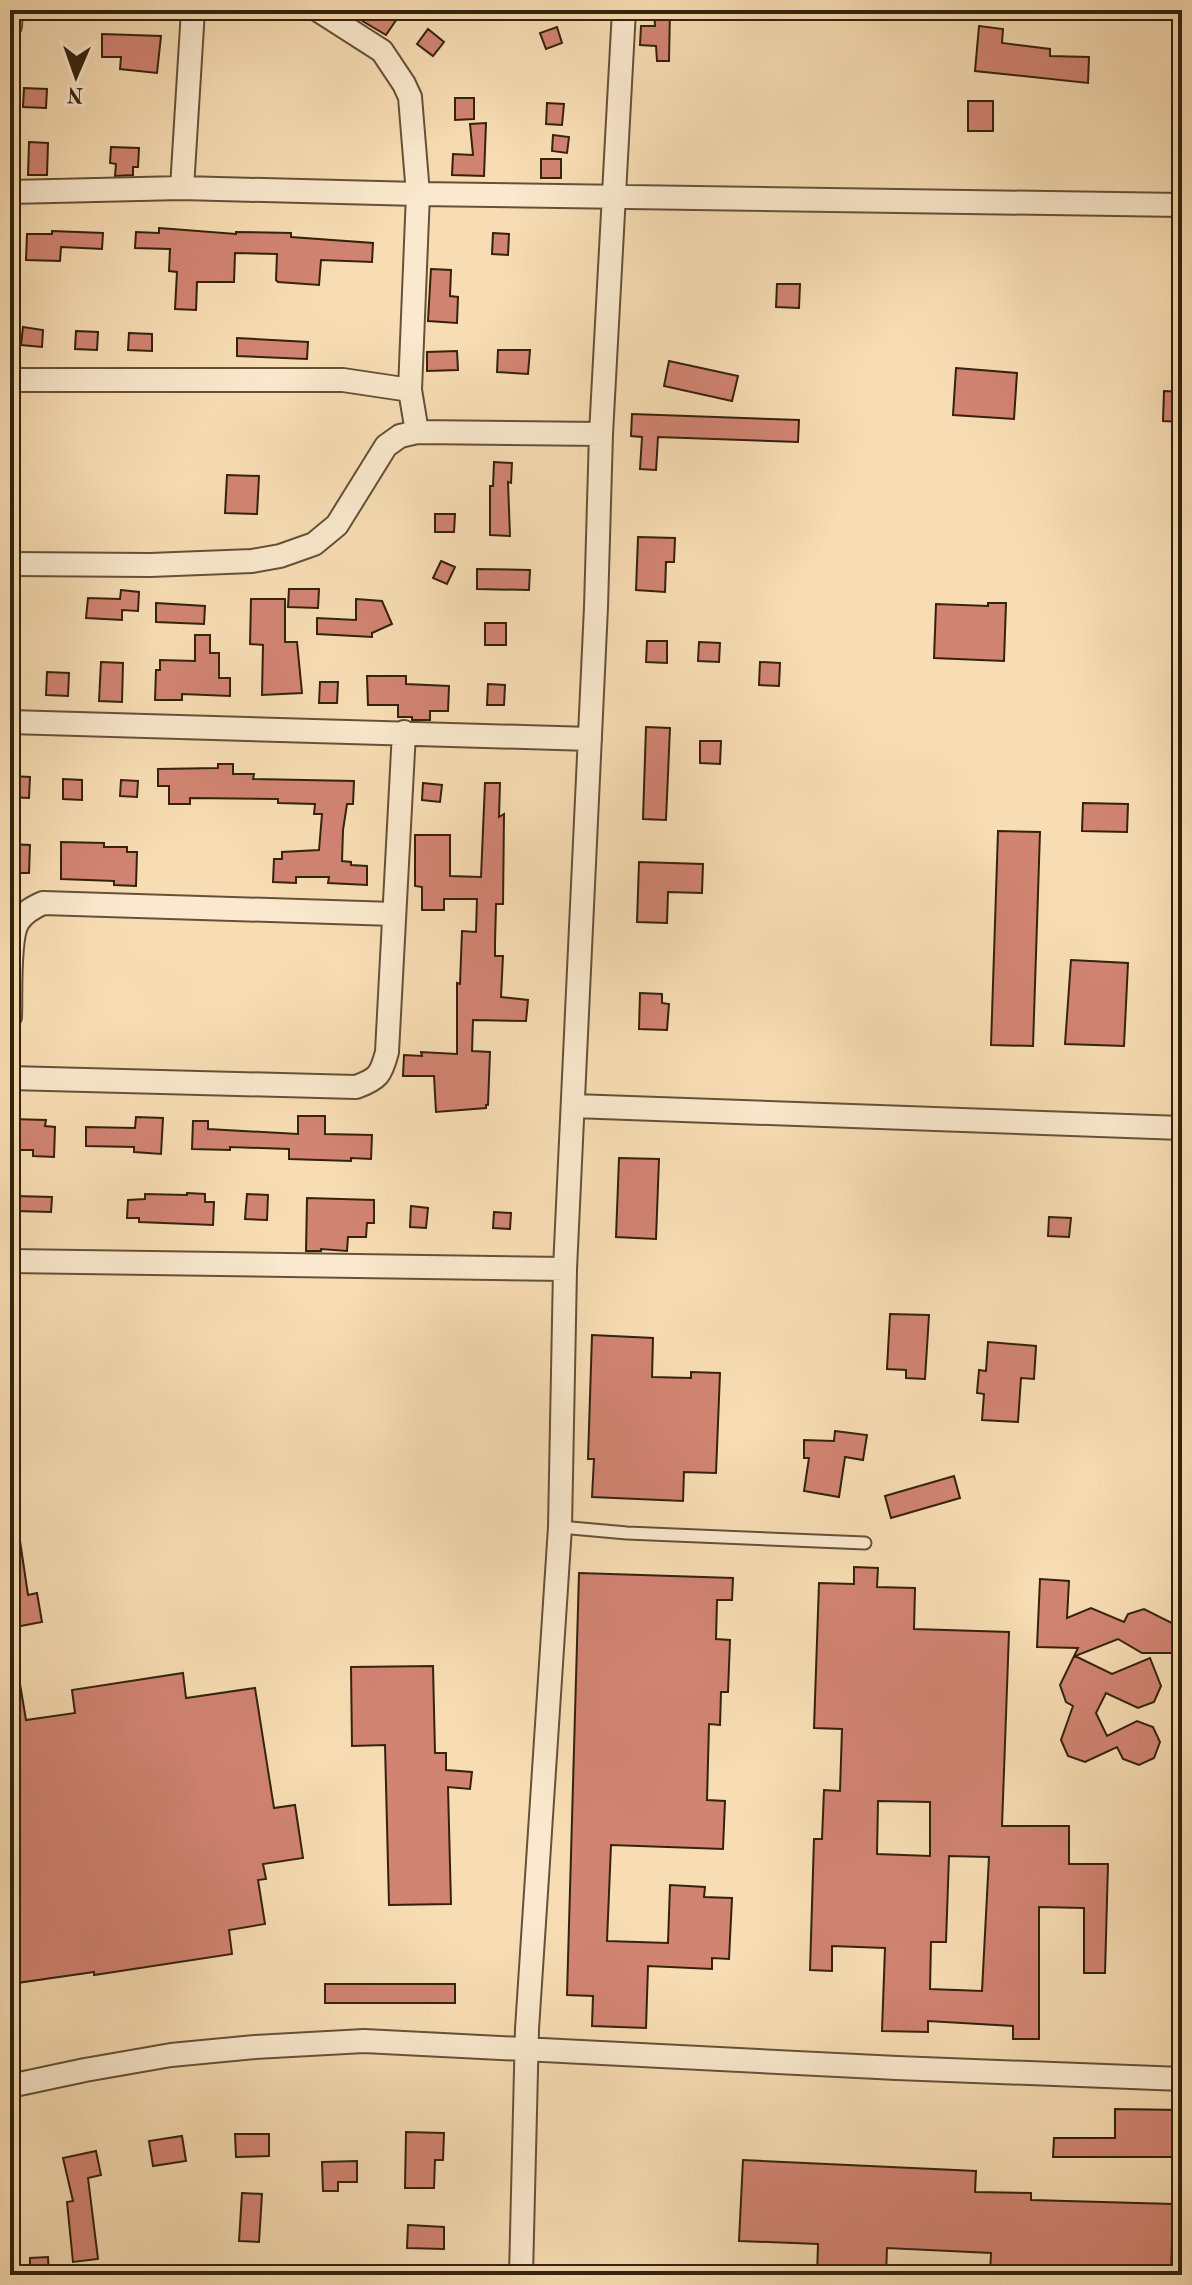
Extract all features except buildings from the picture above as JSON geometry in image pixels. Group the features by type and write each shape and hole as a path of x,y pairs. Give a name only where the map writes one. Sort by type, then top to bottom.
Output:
{"street":[{"path":"10,26 11,10"},
{"path":"182,188 193,10"},
{"path":"318,10 382,51 410,97 418,194 410,390 417,432"},
{"path":"521,2275 527,2048 560,1527 565,1269 596,607 601,434 624,10"},
{"path":"10,192 182,188 1182,205"},
{"path":"10,380 343,380 410,390"},
{"path":"10,564 150,565 252,561 280,556 314,544 337,525 386,446 400,436 417,432 601,434"},
{"path":"10,722 590,739"},
{"path":"10,1078 356,1087 372,1081 382,1072 387,1052 404,732"},
{"path":"10,1017 13,936 18,922 29,910 43,903 394,914"},
{"path":"574,1106 1182,1128"},
{"path":"10,1261 565,1269"},
{"path":"10,2086 171,2055 364,2041 1182,2079"}],"lane":[{"path":"560,1527 627,1533 865,1543"}]}
